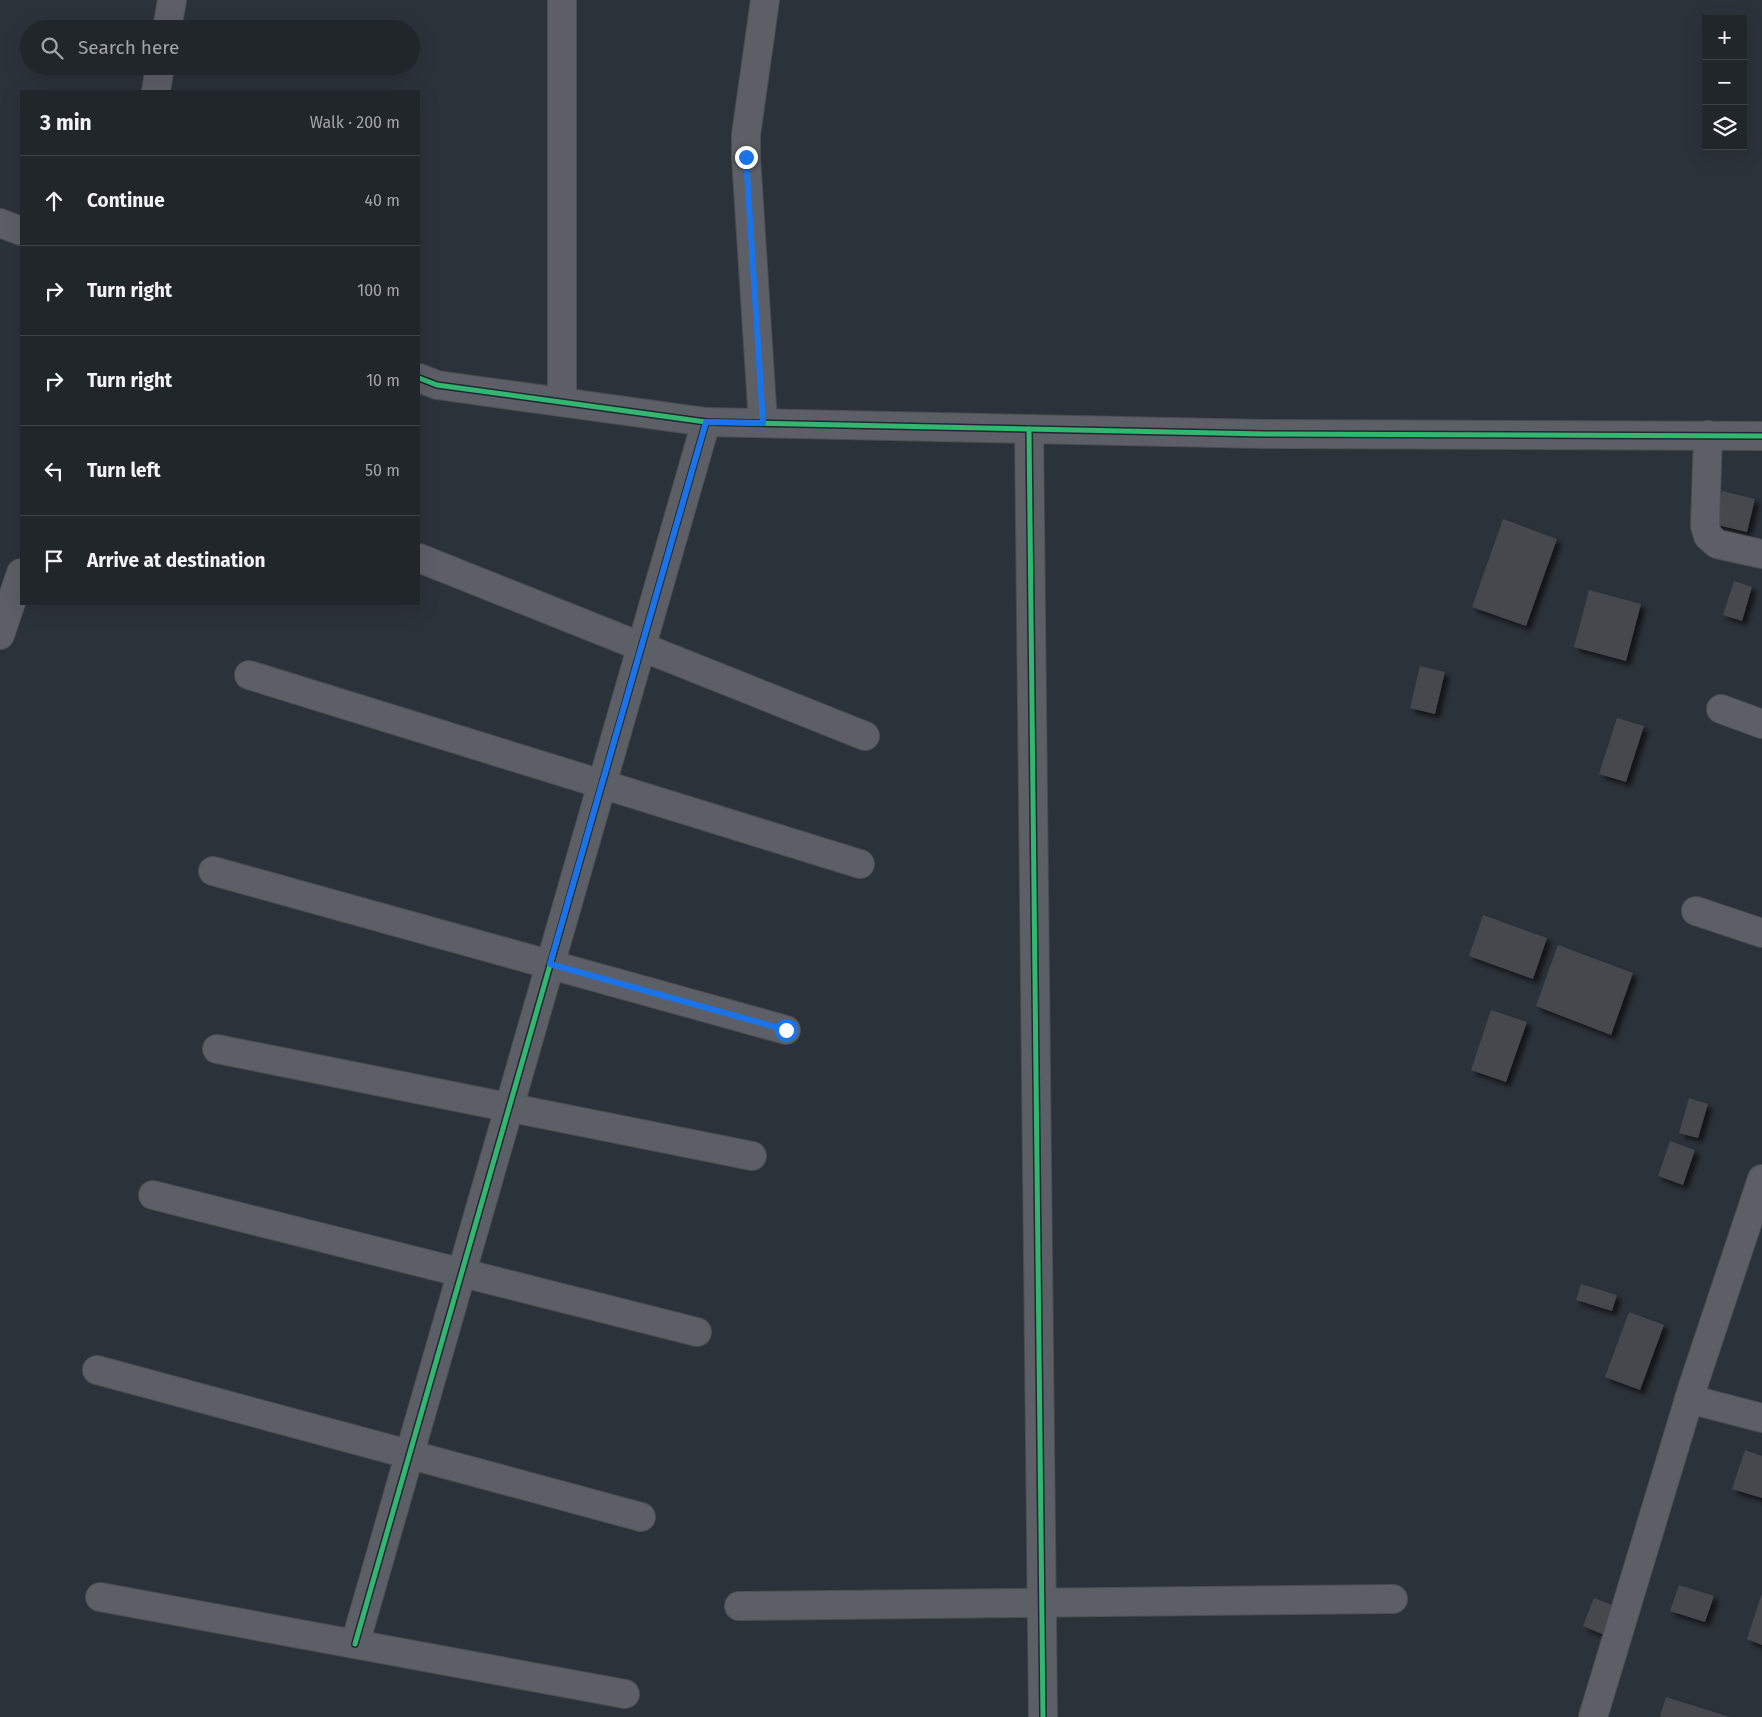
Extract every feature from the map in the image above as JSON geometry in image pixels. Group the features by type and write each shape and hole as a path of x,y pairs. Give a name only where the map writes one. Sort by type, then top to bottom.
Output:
{"street":[{"path":"169,20 172,0"},
{"path":"562,0 562,402"},
{"path":"763,423 746,135 765,0"},
{"path":"156,90 159,75"},
{"path":"0,223 20,231"},
{"path":"420,378 437,385 706,422 1264,434 1762,436"},
{"path":"354,1644 706,422"},
{"path":"1029,429 1043,1717"},
{"path":"1708,435 1704,526 1708,536 1716,544 1762,554"},
{"path":"420,558 864,736"},
{"path":"0,635 20,576"},
{"path":"249,675 860,864"},
{"path":"1721,709 1762,724"},
{"path":"213,871 786,1030"},
{"path":"1696,911 1762,933"},
{"path":"217,1049 752,1156"},
{"path":"1593,1717 1689,1399 1762,1179"},
{"path":"153,1195 697,1332"},
{"path":"98,1370 641,1517"},
{"path":"1689,1399 1762,1418"},
{"path":"100,1597 625,1694"},
{"path":"739,1606 1393,1599"}],"building":[{"path":"1722,491 1755,499 1747,532 1714,524"},
{"path":"1503,519 1557,539 1526,626 1472,607"},
{"path":"1734,581 1752,587 1742,621 1723,615"},
{"path":"1589,590 1641,604 1626,661 1574,647"},
{"path":"1420,666 1445,672 1435,714 1410,708"},
{"path":"1617,718 1644,726 1626,782 1599,774"},
{"path":"1483,915 1547,938 1533,979 1469,956"},
{"path":"1558,945 1633,973 1611,1035 1536,1006"},
{"path":"1491,1010 1527,1022 1506,1082 1471,1070"},
{"path":"1689,1098 1708,1104 1698,1138 1679,1133"},
{"path":"1670,1141 1695,1150 1683,1185 1658,1176"},
{"path":"1581,1284 1617,1295 1612,1311 1576,1300"},
{"path":"1629,1312 1664,1325 1640,1390 1605,1377"},
{"path":"1745,1450 1762,1456 1762,1498 1732,1489"},
{"path":"1679,1585 1714,1596 1705,1622 1670,1611"},
{"path":"1762,1593 1762,1645 1747,1639"},
{"path":"1594,1598 1622,1609 1611,1638 1583,1626"},
{"path":"1666,1697 1730,1717 1660,1717"}],"cycle path":[{"path":"420,378 437,385 706,422 1264,434 1762,436"},
{"path":"355,1644 706,422"},
{"path":"1029,429 1043,1717"}],"route":[{"path":"746,157 763,423 706,422 550,964 786,1030"}]}
